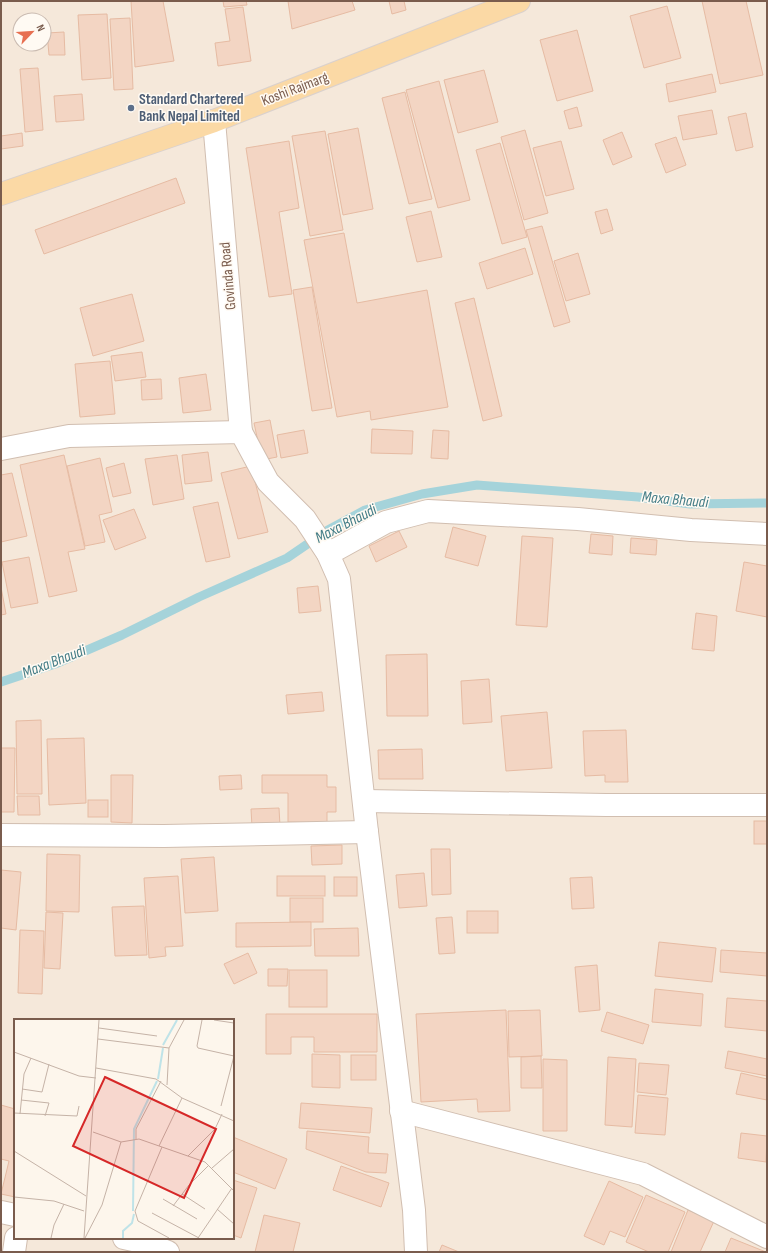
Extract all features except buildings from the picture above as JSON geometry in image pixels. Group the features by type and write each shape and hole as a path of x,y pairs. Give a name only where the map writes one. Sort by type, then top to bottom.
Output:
{"main road":[{"name":"Koshi Rajmarg","path":"1,194 214,121 518,1"}],"street":[{"name":"Govinda Road","path":"214,121 241,432 268,482 305,519 328,554 339,579 365,801 367,832 414,1210 416,1252"},
{"path":"1,449 69,436 241,432"},
{"path":"328,554 386,522 428,511 578,519 691,530 767,534"},
{"path":"365,801 606,805 767,805"},
{"path":"1,835 164,836 367,832"},
{"path":"401,1111 643,1174 767,1237"},
{"path":"1,1212 14,1215"},
{"path":"14,1252 16,1239"},
{"path":"128,1239 142,1242 168,1252"}],"shaded area":[{"path":"1,1 767,1 767,1252 1,1252"}],"waterway":[{"name":"Maxa Bhaudi","path":"1,682 55,664 122,635 199,597 287,558 328,530 365,510 422,494 477,485 638,497 690,504 767,503"}],"place":[{"name":"Standard Chartered Bank Nepal Limited","path":"131,108"}]}
